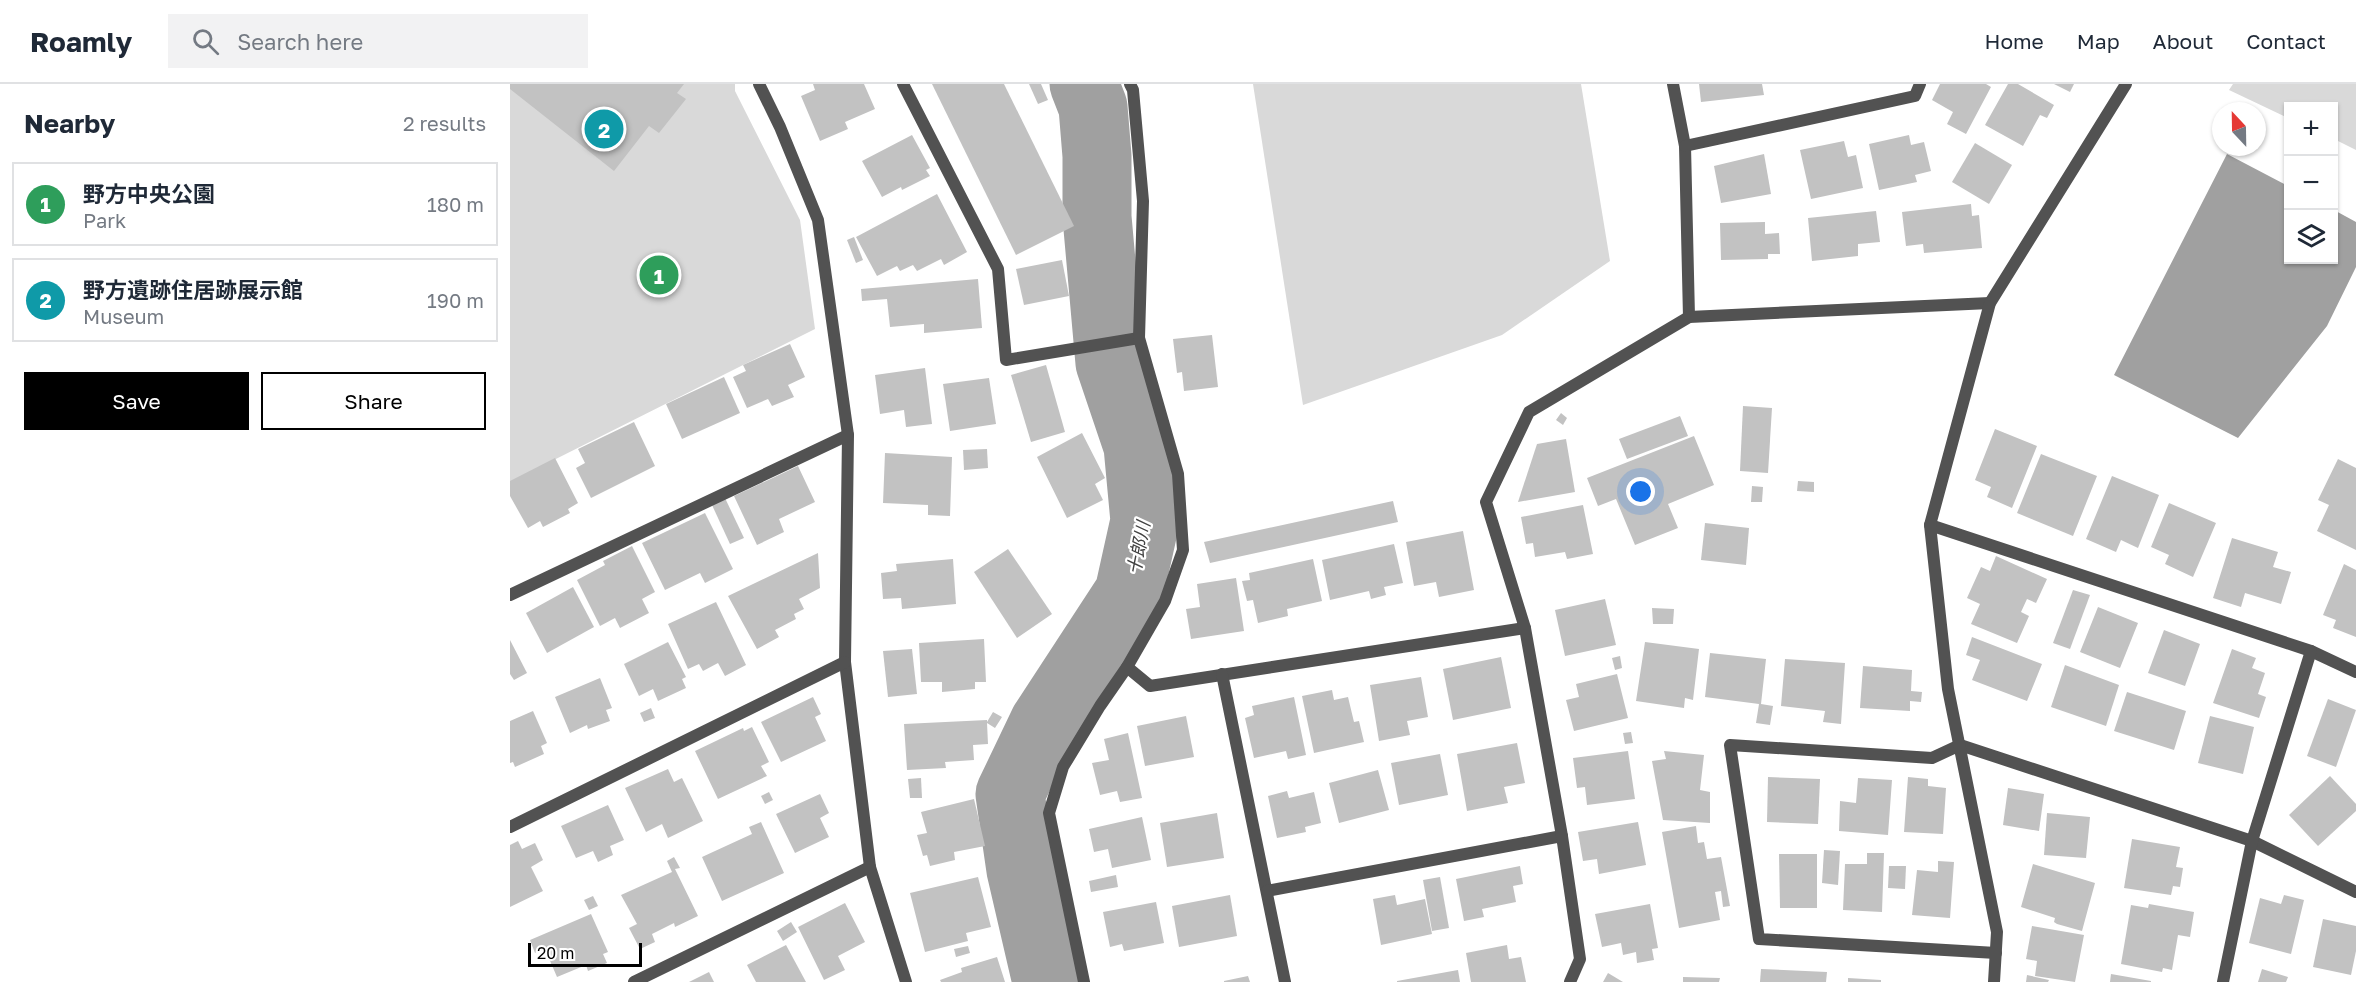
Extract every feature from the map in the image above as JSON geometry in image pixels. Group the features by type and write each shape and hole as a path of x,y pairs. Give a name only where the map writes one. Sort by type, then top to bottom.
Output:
{"street":[{"path":"759,84 780,127 818,220 848,435 845,662 870,867 906,982"},
{"path":"903,84 998,269 1006,360 1139,338"},
{"path":"1084,982 1050,813 1063,767 1166,601 1182,550 1178,474 1139,338 1143,201 1133,90 1130,84"},
{"path":"1673,84 1684,146 1689,317"},
{"path":"1684,146 1915,96 1920,84"},
{"path":"1994,982 1997,932 1948,689 1930,525 1990,303 2126,84"},
{"path":"1570,982 1580,959 1562,836 1525,628 1486,502 1529,412 1689,317 1990,303"},
{"path":"510,595 848,435"},
{"path":"1930,525 2311,651 2356,672"},
{"path":"1127,667 1150,686 1525,628"},
{"path":"2223,982 2252,841 2311,651"},
{"path":"510,827 845,662"},
{"path":"1222,674 1285,982"},
{"path":"1996,953 1759,939 1730,745 1932,758 1960,745 2252,841 2356,892"},
{"path":"1267,891 1562,836"},
{"path":"634,982 870,867"}],"shaded area":[{"path":"510,84 735,84 735,91 800,220 815,329 510,482"},
{"path":"1253,84 1581,84 1610,261 1502,335 1303,405"},
{"path":"2233,84 2356,84 2356,150 2338,141 2338,102 2284,102 2284,116 2266,108 2266,102 2254,102 2229,90"},
{"path":"2226,156 2231,156 2284,184 2284,264 2338,264 2338,212 2356,222 2356,267 2327,326 2238,438 2114,375"}],"building":[{"path":"510,84 684,84 677,93 686,99 659,133 649,126 614,171 510,89"},
{"path":"813,84 864,84 875,109 845,122 848,129 820,141 801,96 815,90"},
{"path":"932,84 1004,84 1074,226 1016,255"},
{"path":"1029,84 1041,84 1048,100 1038,104"},
{"path":"1699,84 1762,84 1764,95 1701,102"},
{"path":"1940,84 1986,84 1991,87 1966,134 1947,124 1953,112 1932,100"},
{"path":"2008,84 2018,84 2054,105 2047,118 2040,115 2023,146 1985,125"},
{"path":"2054,84 2074,84 2070,92"},
{"path":"912,135 930,168 926,170 930,176 882,197 862,161"},
{"path":"1909,135 1911,145 1924,142 1931,171 1915,175 1917,182 1879,190 1869,144"},
{"path":"1844,141 1848,157 1856,155 1863,188 1811,199 1800,150"},
{"path":"1975,143 2012,165 1989,204 1952,182"},
{"path":"1764,154 1771,194 1721,203 1714,166"},
{"path":"937,194 967,252 944,265 941,259 917,271 913,265 900,271 897,266 877,276 856,237"},
{"path":"1971,204 1972,216 1979,215 1982,248 1924,253 1923,244 1906,246 1902,212"},
{"path":"1876,211 1880,242 1858,244 1858,256 1812,261 1808,218"},
{"path":"1765,222 1765,234 1779,233 1780,254 1768,254 1768,259 1721,260 1720,223"},
{"path":"854,237 863,260 856,263 847,240"},
{"path":"1062,260 1069,296 1024,305 1016,269"},
{"path":"978,279 982,328 924,333 924,324 890,327 887,299 862,301 861,289"},
{"path":"1212,335 1218,387 1184,391 1182,372 1177,373 1173,339"},
{"path":"790,344 805,377 788,385 794,397 772,406 768,399 747,408 733,377 746,371 743,365"},
{"path":"1046,365 1065,432 1031,442 1011,375"},
{"path":"925,368 932,424 906,427 904,410 880,414 875,375"},
{"path":"724,377 740,413 682,439 666,404"},
{"path":"989,378 996,424 950,431 943,384"},
{"path":"1743,406 1772,408 1768,473 1740,471"},
{"path":"1561,413 1567,418 1563,425 1556,420"},
{"path":"1680,416 1688,436 1627,459 1619,439"},
{"path":"634,422 655,466 591,498 576,468 585,463 578,449"},
{"path":"1995,429 2037,446 2012,508 1987,497 1991,487 1975,480"},
{"path":"1082,433 1105,478 1095,484 1103,500 1067,518 1037,457"},
{"path":"1694,436 1714,485 1668,504 1678,528 1635,545 1616,499 1598,506 1587,478"},
{"path":"1566,439 1575,492 1518,502 1537,444"},
{"path":"987,449 988,468 964,470 963,450"},
{"path":"885,453 952,457 950,516 928,515 928,505 883,503"},
{"path":"2041,454 2097,476 2073,536 2017,513"},
{"path":"555,458 578,503 568,509 570,513 543,527 540,521 528,528 510,496 510,481"},
{"path":"2338,459 2356,468 2356,550 2317,531 2329,505 2318,500"},
{"path":"798,466 815,502 779,519 784,532 757,545 734,496"},
{"path":"2112,476 2159,495 2138,548 2121,540 2116,552 2086,539"},
{"path":"1798,481 1814,482 1814,492 1797,491"},
{"path":"1752,486 1763,487 1762,502 1751,502"},
{"path":"725,498 744,538 730,544 712,505"},
{"path":"1393,501 1398,522 1210,563 1204,542"},
{"path":"2169,503 2216,523 2193,577 2165,564 2169,555 2151,547"},
{"path":"1583,505 1593,554 1567,559 1565,552 1535,557 1533,543 1526,544 1521,517"},
{"path":"705,513 733,569 705,583 700,573 665,590 642,543"},
{"path":"1705,523 1749,528 1746,565 1701,560"},
{"path":"1463,531 1474,590 1439,597 1436,582 1414,586 1406,542"},
{"path":"2232,538 2278,552 2273,567 2291,572 2281,604 2245,593 2241,607 2213,598"},
{"path":"1394,544 1403,583 1384,587 1386,595 1371,599 1369,591 1330,600 1322,560"},
{"path":"632,546 655,592 642,599 649,613 620,628 615,618 600,626 577,580 605,565 603,561"},
{"path":"1008,549 1052,614 1017,638 974,572"},
{"path":"818,553 820,588 799,599 804,609 794,614 796,619 775,630 779,637 757,649 728,596"},
{"path":"1996,556 2047,579 2036,603 2027,599 2021,612 2029,616 2017,643 1971,624 1980,604 1967,598 1981,567 1990,571"},
{"path":"953,559 956,604 902,609 901,598 883,599 881,573 897,571 896,564"},
{"path":"1313,559 1322,601 1287,609 1288,616 1258,623 1253,600 1247,601 1242,581 1250,580 1249,573"},
{"path":"2344,564 2356,570 2356,637 2333,628 2336,620 2323,615"},
{"path":"1236,578 1244,631 1191,639 1186,609 1200,607 1197,584"},
{"path":"573,587 594,627 547,653 526,613"},
{"path":"2073,590 2090,595 2070,649 2053,643"},
{"path":"1605,599 1616,645 1565,656 1555,610"},
{"path":"716,602 746,665 725,676 718,663 703,671 699,664 688,669 668,624"},
{"path":"2098,607 2138,623 2120,668 2080,652"},
{"path":"1652,608 1674,609 1673,624 1653,624"},
{"path":"2164,630 2200,644 2185,686 2148,673"},
{"path":"1972,637 2042,664 2027,701 1972,680 1980,660 1966,655"},
{"path":"984,639 986,682 975,682 975,689 942,692 942,682 921,682 919,643"},
{"path":"510,640 527,673 514,680 510,674"},
{"path":"668,642 686,677 682,679 686,688 658,701 653,689 639,696 624,664"},
{"path":"1645,642 1699,649 1693,700 1685,698 1684,708 1636,701"},
{"path":"912,649 917,694 888,697 883,651"},
{"path":"2232,649 2256,658 2252,668 2265,673 2258,694 2266,697 2259,718 2213,703"},
{"path":"1710,653 1766,659 1761,704 1773,706 1770,725 1756,723 1759,704 1705,697"},
{"path":"1620,656 1622,668 1615,670 1612,658"},
{"path":"1501,657 1511,708 1453,720 1443,669"},
{"path":"1785,659 1845,663 1841,724 1823,722 1825,711 1781,706"},
{"path":"2065,665 2119,685 2106,726 2051,707"},
{"path":"1863,666 1912,670 1911,691 1922,692 1921,702 1910,701 1910,711 1860,708"},
{"path":"1617,674 1628,718 1574,731 1566,700 1579,697 1576,684"},
{"path":"1421,677 1428,717 1407,721 1410,735 1379,741 1370,685"},
{"path":"600,678 612,708 606,710 610,721 588,729 587,725 570,733 555,697"},
{"path":"1332,690 1334,700 1348,697 1354,722 1359,721 1364,742 1314,753 1302,696"},
{"path":"2127,692 2186,711 2174,750 2114,731"},
{"path":"813,697 821,714 815,717 826,741 781,762 761,722"},
{"path":"1294,697 1306,755 1288,759 1286,751 1254,758 1245,718 1254,715 1252,706"},
{"path":"2328,699 2356,710 2336,767 2307,756"},
{"path":"651,708 655,718 644,722 640,713"},
{"path":"533,711 547,743 541,746 544,754 515,767 513,762 510,763 510,721"},
{"path":"993,712 1002,717 995,728 987,723 988,744 973,745 974,760 945,762 946,768 907,770 904,724 987,720 987,722"},
{"path":"1186,716 1194,757 1145,766 1137,726"},
{"path":"2210,716 2254,727 2243,774 2198,763"},
{"path":"752,727 769,762 761,766 767,776 718,799 695,751 743,728 744,731"},
{"path":"1631,732 1633,743 1625,744 1623,733"},
{"path":"1128,733 1142,798 1120,802 1117,791 1100,795 1092,763 1109,760 1104,739"},
{"path":"1517,743 1525,783 1504,787 1508,803 1467,811 1457,754"},
{"path":"1628,751 1635,799 1587,805 1585,787 1577,788 1573,758"},
{"path":"1664,751 1704,755 1700,790 1710,792 1710,823 1663,820 1652,761 1666,759"},
{"path":"1440,754 1448,795 1399,805 1391,763"},
{"path":"668,769 674,782 682,778 703,821 668,838 662,824 646,832 625,788"},
{"path":"1378,770 1389,810 1339,823 1329,783"},
{"path":"2330,776 2356,804 2356,811 2318,846 2289,815"},
{"path":"1768,777 1820,779 1818,824 1767,822"},
{"path":"1908,777 1928,779 1928,786 1946,788 1943,834 1904,832"},
{"path":"921,778 922,798 910,798 908,779"},
{"path":"1858,778 1892,780 1888,835 1839,831 1840,801 1856,803"},
{"path":"2008,788 2044,794 2039,831 2003,825"},
{"path":"1287,791 1289,798 1314,792 1321,823 1305,827 1306,832 1277,838 1268,796"},
{"path":"769,792 773,800 765,804 761,796"},
{"path":"820,794 829,813 820,818 829,837 795,853 776,814"},
{"path":"974,799 985,846 954,852 955,860 930,866 927,855 923,856 917,835 927,833 921,812"},
{"path":"608,805 624,840 610,846 613,855 598,862 593,851 576,858 561,826"},
{"path":"1217,813 1224,858 1167,867 1160,823"},
{"path":"2047,813 2090,817 2086,858 2044,855"},
{"path":"1142,817 1151,860 1112,868 1108,849 1094,852 1089,829"},
{"path":"761,822 784,873 722,901 702,857 752,834 749,827"},
{"path":"1638,822 1646,865 1599,874 1597,859 1583,861 1578,832"},
{"path":"1696,826 1698,843 1704,842 1707,859 1721,857 1730,906 1723,907 1721,891 1715,892 1720,920 1679,928 1662,832"},
{"path":"2132,839 2180,847 2176,867 2183,868 2180,887 2173,886 2171,895 2124,888"},
{"path":"518,841 522,849 535,843 543,860 531,867 543,891 510,907 510,845"},
{"path":"1824,850 1840,851 1838,885 1822,883"},
{"path":"1867,853 1884,853 1882,912 1843,910 1845,864 1867,864"},
{"path":"1779,854 1817,854 1817,908 1780,908"},
{"path":"674,857 680,868 675,869 698,916 675,927 674,923 652,934 655,942 640,949 629,928 637,924 621,895 672,872 667,861"},
{"path":"1938,861 1954,862 1950,918 1912,915 1917,870 1938,872"},
{"path":"2033,864 2095,883 2082,931 2057,924 2054,922 2055,918 2021,907"},
{"path":"1520,866 1523,884 1513,886 1516,902 1482,909 1484,917 1464,921 1456,879"},
{"path":"1889,866 1906,866 1905,889 1888,888"},
{"path":"1116,875 1118,887 1091,892 1089,881"},
{"path":"978,877 991,927 966,933 968,941 925,952 910,893"},
{"path":"1440,877 1449,928 1432,931 1423,880"},
{"path":"1230,895 1237,936 1179,947 1172,906"},
{"path":"1395,895 1397,905 1425,899 1432,934 1381,945 1373,899"},
{"path":"2284,895 2304,900 2291,954 2249,943 2260,898 2281,904"},
{"path":"593,896 598,906 589,910 584,900"},
{"path":"1156,902 1164,943 1124,951 1122,944 1110,947 1103,912"},
{"path":"845,903 865,942 838,956 845,970 824,980 798,927"},
{"path":"1650,904 1658,948 1652,949 1654,960 1637,963 1636,952 1623,955 1621,943 1602,947 1595,914"},
{"path":"2149,904 2194,912 2190,937 2178,935 2172,970 2163,968 2162,972 2121,964 2131,905 2148,908"},
{"path":"591,914 608,952 603,954 607,963 588,971 586,965 557,977 545,949 535,953 530,940"},
{"path":"2323,919 2356,926 2356,951 2351,975 2313,967"},
{"path":"791,922 797,932 783,941 777,931"},
{"path":"2032,926 2084,935 2075,982 2035,976 2037,961 2026,959"},
{"path":"786,945 806,982 756,982 747,965"},
{"path":"1507,945 1509,959 1521,957 1526,982 1471,982 1466,953"},
{"path":"968,946 970,953 956,957 954,949"},
{"path":"997,957 1005,982 941,982 940,980 962,972 961,968"},
{"path":"1761,969 1827,972 1826,982 1760,982"},
{"path":"2262,969 2288,977 2286,982 2258,982"},
{"path":"1458,970 1460,982 1397,982 1397,981"},
{"path":"709,972 714,982 689,982"},
{"path":"1608,973 1623,982 1603,982"},
{"path":"2111,974 2151,981 2151,982 2110,982"},
{"path":"2027,975 2049,980 2048,982 2026,982"},
{"path":"1248,976 1250,982 1224,982 1224,981"},
{"path":"1683,977 1720,978 1719,982 1683,982"},
{"path":"1848,978 1881,980 1881,982 1848,982"}],"waterway":[{"name":"十郎川","path":"1047,982 1021,870 1010,794 1044,723 1129,593 1145,521 1138,446 1110,363 1097,217 1097,156 1093,107 1084,84"}],"place":[{"name":"野方遺跡住居跡展示館","path":"604,129"},
{"name":"野方中央公園","path":"659,275"}]}
